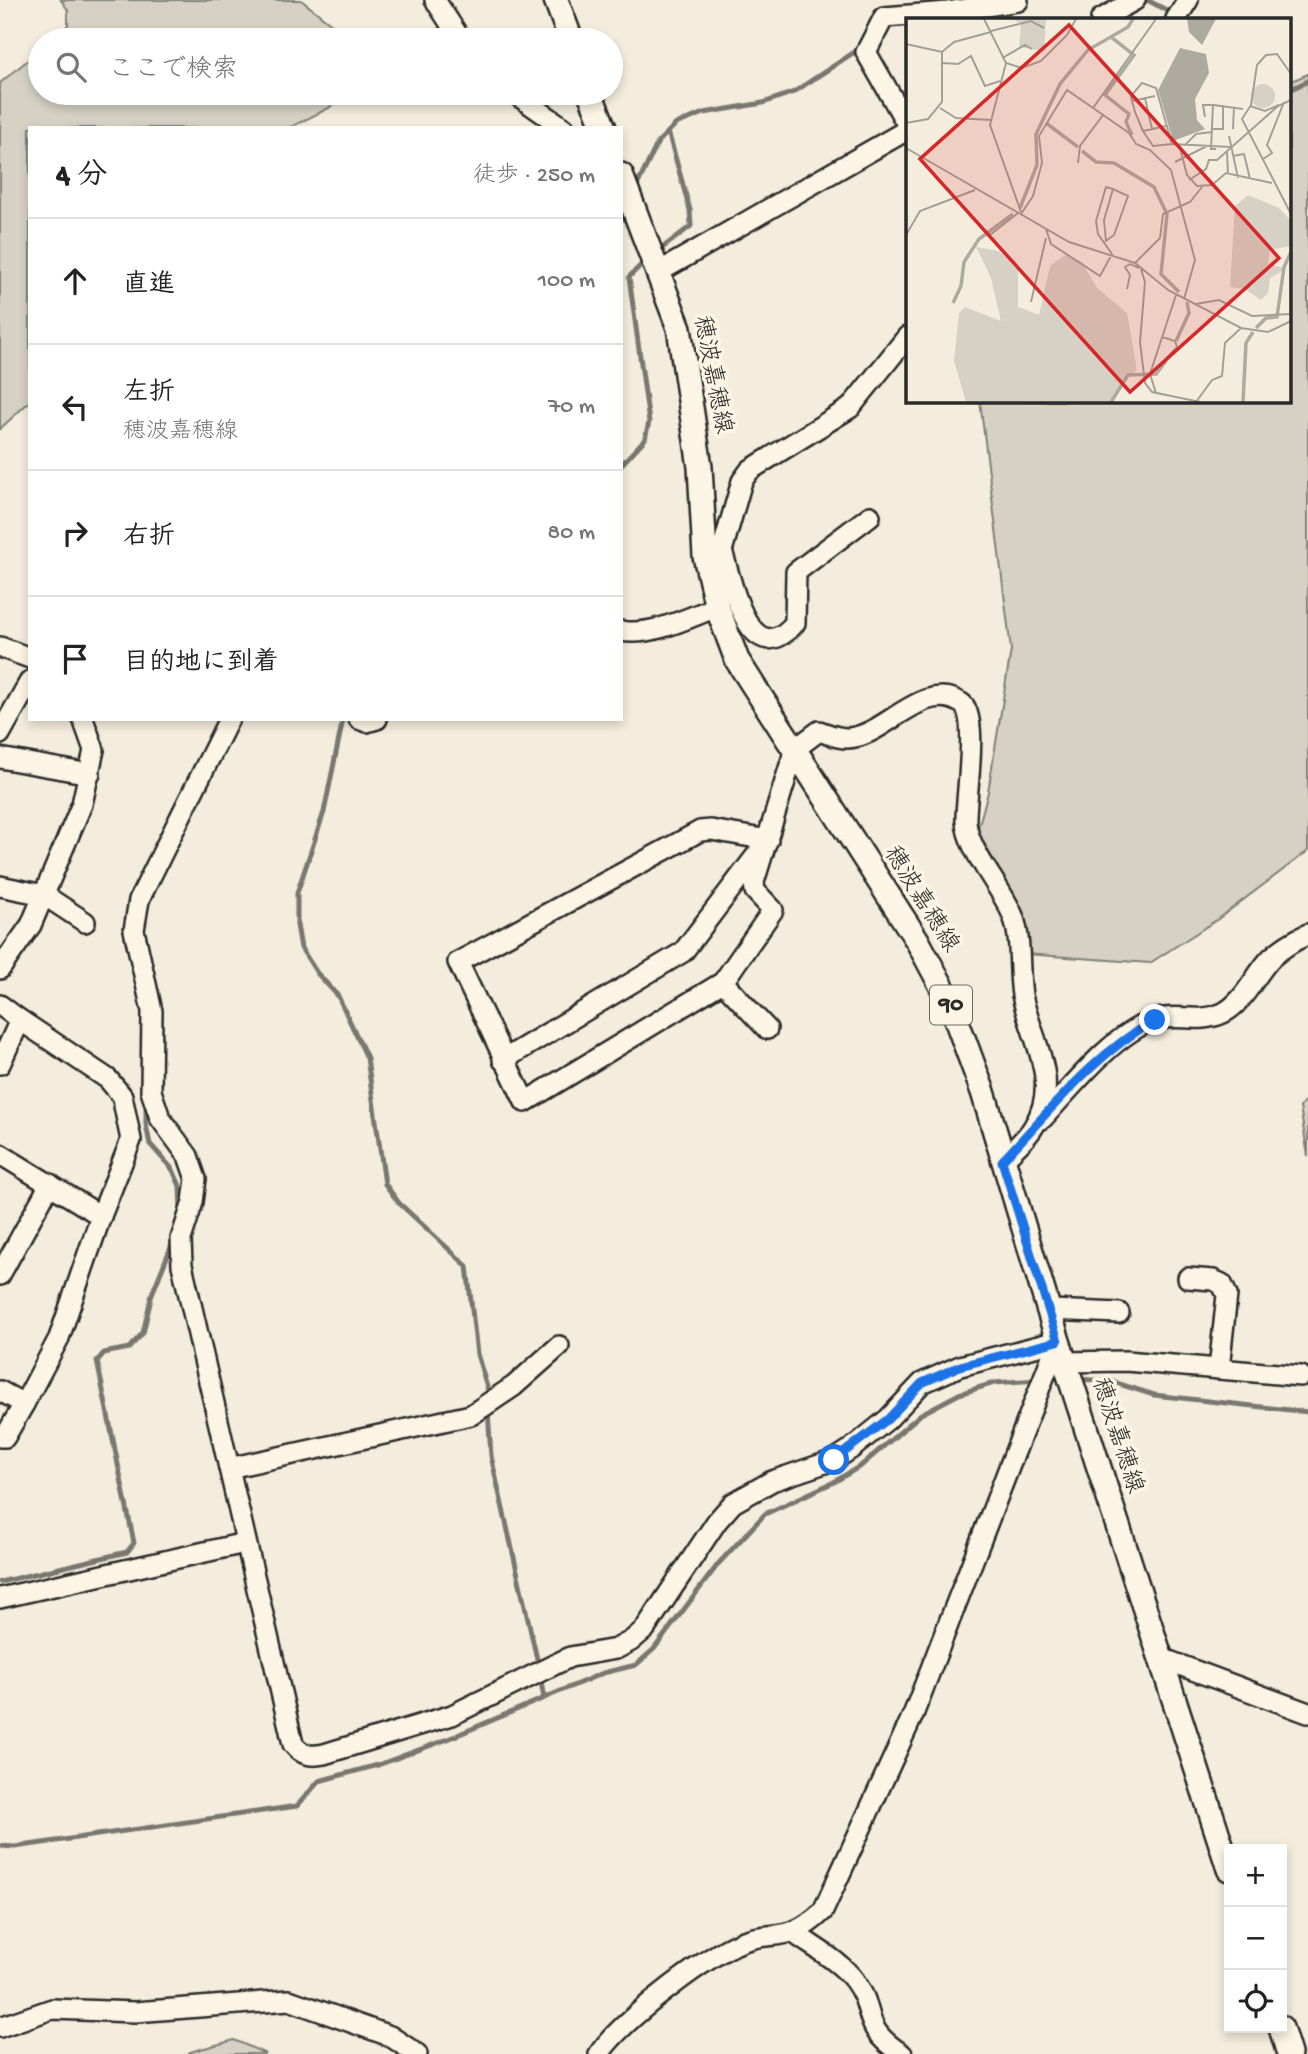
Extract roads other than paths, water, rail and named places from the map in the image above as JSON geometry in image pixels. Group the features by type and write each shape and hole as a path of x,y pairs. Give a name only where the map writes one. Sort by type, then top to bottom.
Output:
{"main road":[{"path":"556,0 566,28"},
{"path":"595,105 603,126"},
{"name":"穂波嘉穂線","path":"623,186 629,219 657,273 678,328 692,400 718,607 737,660 917,940 949,1000 983,1092 1002,1161 1051,1310 1061,1351 1224,1853"},
{"path":"1283,2033 1289,2054"}],"street":[{"path":"435,0 453,28"},
{"path":"1103,18 1135,0"},
{"path":"1177,18 1188,0"},
{"path":"906,122 866,52 884,17 908,7 1018,1"},
{"path":"531,105 561,126"},
{"path":"657,273 906,131"},
{"path":"870,516 796,572 795,622 787,632 770,637 757,635 747,626 713,554 742,481 750,470 850,408 906,338"},
{"path":"623,631 631,633 661,627 718,607"},
{"path":"0,647 28,657"},
{"path":"0,734 28,685"},
{"path":"768,840 711,830 700,831 458,962 525,1102 723,982 773,910 755,891 754,882 768,840 795,749 819,731 840,738 857,737 928,699 961,702 968,710 971,727 966,825 987,871 1014,917 1023,995 1046,1066 1046,1100 1034,1128"},
{"path":"0,969 31,925 82,804 94,750 84,721"},
{"path":"228,721 139,900 134,930 152,1011 151,1091 160,1118 188,1156 196,1179 193,1202 181,1239 182,1265 293,1744 305,1755 324,1754 452,1715 570,1657 616,1649 631,1641 645,1629 717,1521 733,1503 772,1481 842,1455 888,1419 922,1383 960,1366 1061,1351 1126,1361 1301,1376"},
{"path":"0,758 90,774"},
{"path":"503,1060 683,952 768,840"},
{"path":"0,886 44,895 85,922"},
{"path":"1002,1161 1101,1057 1128,1035 1155,1020 1200,1020 1224,1013 1238,1001 1271,958 1289,943 1308,934"},
{"path":"723,982 767,1029"},
{"path":"0,1005 108,1079 122,1096 131,1140 101,1216 60,1338 5,1437 0,1437"},
{"path":"0,1064 20,1020"},
{"path":"0,1154 101,1216"},
{"path":"0,1275 50,1184"},
{"path":"1188,1278 1213,1280 1222,1284 1227,1294 1219,1369"},
{"path":"1051,1310 1119,1313"},
{"path":"229,1468 471,1415 514,1386 559,1346"},
{"path":"599,2054 619,2031 682,1979 736,1944 794,1933 806,1927 822,1911 913,1715 1061,1351"},
{"path":"0,1391 24,1404"},
{"path":"0,1598 245,1543"},
{"path":"1161,1658 1308,1713"},
{"path":"794,1933 852,1976 861,1990 869,2021 878,2037 902,2054"},
{"path":"0,2027 52,2009 135,2012 289,2000 390,2036 417,2054"}],"waterway":[{"path":"1147,0 1174,14"},
{"path":"924,5 940,1 956,3"},
{"path":"635,190 658,142 676,124 704,113 763,103 794,92 862,47"},
{"path":"1290,90 1308,81"},
{"path":"657,252 691,226 690,210 669,135"},
{"path":"623,463 645,439 649,422 629,277 646,260"},
{"path":"343,721 324,812 297,893 297,925 301,948 317,973 338,996 367,1058 385,1184 399,1203 467,1266 477,1354 490,1397"},
{"path":"146,1100 146,1125 150,1144 173,1170 180,1186 181,1212"},
{"path":"0,1582 127,1552 134,1543 97,1361 104,1353 129,1348 143,1333 152,1294 173,1242"},
{"path":"1077,1379 1110,1381 1154,1395 1308,1412"},
{"path":"0,1846 15,1847 297,1806 319,1781 378,1765 448,1739 603,1673 636,1665 654,1649 719,1563 765,1514 834,1482 862,1465 921,1414 959,1394 994,1383 1039,1380"},
{"path":"488,1410 491,1456 539,1668"},
{"path":"540,1677 544,1698"}]}
